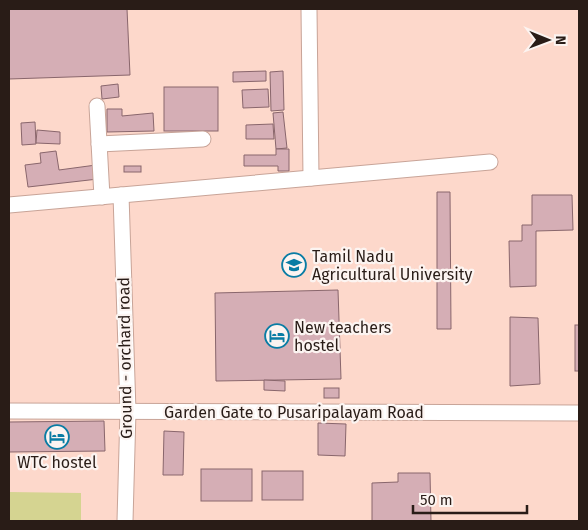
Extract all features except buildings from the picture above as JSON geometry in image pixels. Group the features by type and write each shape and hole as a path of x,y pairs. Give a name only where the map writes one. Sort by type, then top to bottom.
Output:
{"street":[{"path":"309,9 312,178"},
{"path":"97,106 102,197"},
{"path":"99,144 203,140"},
{"path":"9,205 490,162"},
{"name":"Ground - orchard road","path":"121,195 128,410 125,521"},
{"name":"Garden Gate to Pusaripalayam Road","path":"9,412 128,410 579,413"}],"shaded area":[{"name":"Tamil Nadu Agricultural University","path":"9,9 579,9 579,521 9,521"},
{"path":"9,492 81,493 81,521 9,521"}],"place":[{"name":"Tamil Nadu Agricultural University","path":"294,265"},
{"name":"New teachers hostel","path":"277,336"},
{"name":"WTC hostel","path":"57,437"}]}
